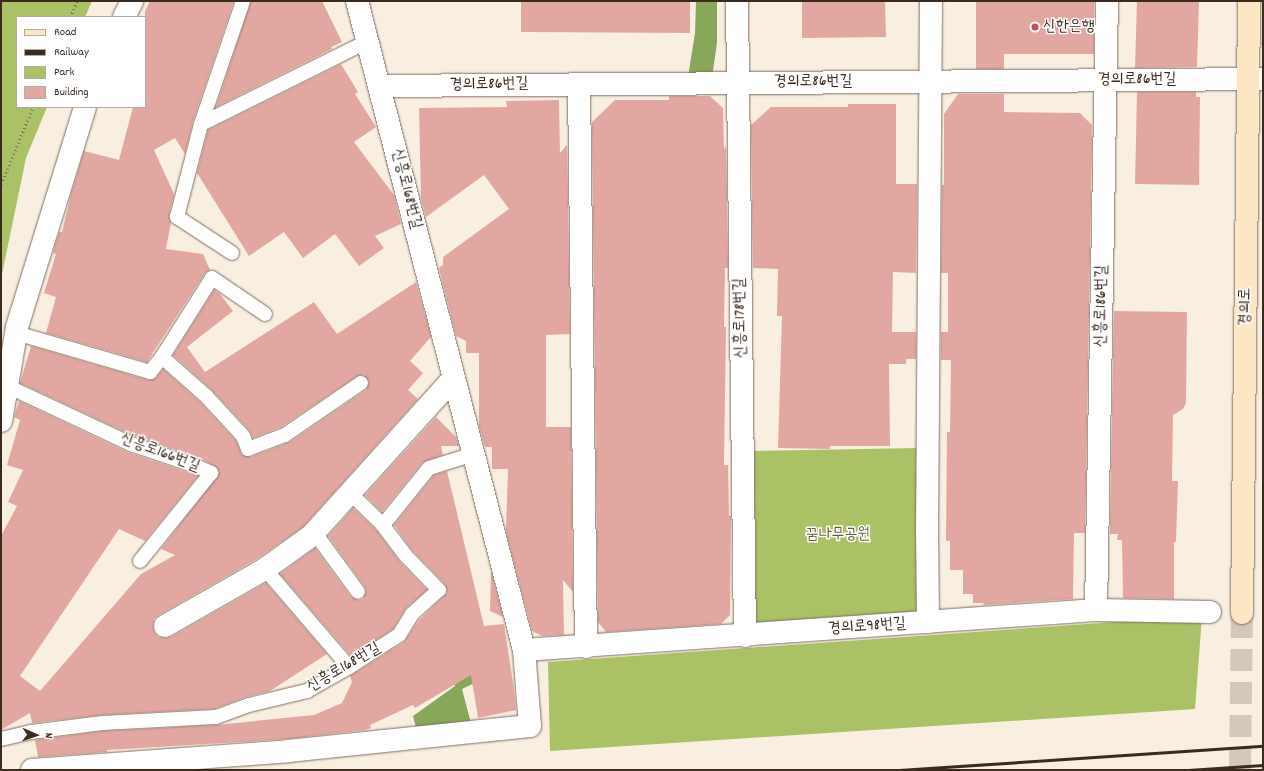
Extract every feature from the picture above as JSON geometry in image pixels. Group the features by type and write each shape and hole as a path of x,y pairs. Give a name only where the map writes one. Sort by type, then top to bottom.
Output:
{"street":[{"path":"124,16 132,1"},
{"name":"신흥로168번길","path":"32,770 288,751 530,726 524,650 358,1"},
{"name":"신흥로178번길","path":"737,1 745,636"},
{"path":"928,622 927,525 930,1"},
{"name":"신흥로186번길","path":"1096,610 1108,1"},
{"name":"경의로","path":"1242,613 1255,79 1249,1"},
{"name":"경의로86번길","path":"379,86 1255,79"},
{"path":"579,84 586,647"},
{"path":"1,421 16,333 85,108"},
{"path":"165,626 265,569 311,536 454,378"},
{"name":"경의로98번길","path":"524,650 745,636 1096,610 1210,612"}],"lane":[{"path":"232,253 177,217 201,124 243,1"},
{"path":"201,124 368,41"},
{"path":"16,333 150,372 162,357 212,278 265,314"},
{"path":"162,357 207,397 243,436 248,449 285,435 361,383"},
{"name":"신흥로166번길","path":"7,386 131,444 196,466 211,473 140,562"},
{"path":"350,493 383,525 429,468 474,454"},
{"name":"신흥로168번길","path":"1,739 31,732 105,722 216,717 249,705 307,691 349,667 399,635 412,614 439,590 406,556 383,525"},
{"path":"311,536 320,540 358,592"},
{"path":"265,569 349,667"}],"path":[{"path":"70,16 77,1"},
{"path":"1,184 33,108"}],"green space":[{"path":"1,1 92,1 85,16 16,16 16,108 47,108 26,158 1,279"},
{"path":"696,1 717,1 717,43 712,78 688,77 695,33"},
{"name":"꿈나무공원","path":"920,448 921,612 755,626 754,451"},
{"path":"1202,616 1195,709 550,751 548,662"},
{"path":"446,661 483,679 462,689 472,727 418,735 413,716 455,686"}],"building":[{"path":"150,1 234,1 193,121 185,154 175,138 154,150 174,194 169,215 171,222 166,249 203,254 210,270 205,273 147,362 46,333 56,297 44,293 56,254 53,253 59,232 62,232 71,194 84,151 119,160 133,108 146,108 145,11"},
{"path":"251,1 322,1 342,42 331,47 332,49 216,107"},
{"path":"521,1 690,1 690,33 521,32"},
{"path":"802,1 885,1 886,37 802,38"},
{"name":"신한은행","path":"976,1 1094,1 1094,54 1004,54 1004,69 976,69"},
{"path":"1137,1 1199,1 1197,67 1135,68"},
{"path":"341,64 358,92 355,94 376,127 354,142 394,195 401,224 375,236 384,248 359,266 335,234 303,258 284,232 249,256 197,173 208,130"},
{"path":"1137,92 1196,92 1196,97 1200,97 1199,185 1135,184"},
{"path":"958,94 1004,94 1004,112 1080,113 1092,125 1085,533 1074,533 1073,599 983,605 984,603 973,603 973,594 963,594 963,570 950,570 950,541 946,541 947,432 950,432 951,360 941,360 941,332 948,332 948,273 941,273 942,185 944,185 944,114"},
{"path":"669,96 710,96 723,108 724,149 726,146 728,268 725,268 724,327 726,327 724,465 728,465 729,516 731,516 730,615 721,624 606,632 598,622 592,122 615,100 669,100"},
{"path":"559,100 560,153 567,145 570,334 546,335 546,427 571,427 573,592 563,580 564,635 542,636 532,631 506,531 508,469 492,469 492,447 485,447 479,426 479,353 466,353 466,341 456,336 439,268 443,265 443,257 509,209 484,175 426,217 421,199 419,108 507,107 506,101"},
{"path":"848,104 896,104 896,184 917,184 916,273 893,272 892,332 916,332 916,359 906,359 906,364 889,364 890,446 830,446 830,449 778,448 782,316 777,316 778,269 753,268 751,125 771,107 848,107"},
{"path":"416,282 431,337 410,361 423,373 408,390 418,399 303,527 258,558 154,619 154,632 158,637 171,637 266,583 327,654 270,691 246,697 214,709 102,715 32,723 30,713 1,730 1,536 17,506 8,502 23,470 7,465 20,420 14,417 19,401 127,452 198,476 145,541 119,529 20,676 40,691 141,574 175,555 161,549 219,474 218,469 215,466 200,458 134,436 20,383 31,346 148,380 156,378 163,369 201,403 236,441 242,455 251,457 290,442 366,390 369,382 364,375 357,376 281,427 253,438 249,430 213,391 173,355 214,290 220,294 233,311 187,347 205,372 314,302 337,334"},
{"path":"1114,311 1187,312 1186,403 1183,409 1173,415 1172,481 1178,481 1176,542 1174,542 1174,599 1123,598 1122,540 1117,540 1118,534 1110,534"},
{"path":"436,417 456,437 459,446 441,446 443,455 422,463 382,512 365,495"},
{"path":"447,471 484,626 504,624 516,710 478,718 471,675 415,708 413,705 370,725 371,728 365,730 287,739 107,750 107,752 38,757 35,740 103,731 216,725 314,715 342,703 352,682 350,676 404,642 419,620 447,593 445,584 412,550 394,525 434,475"},
{"path":"353,508 377,531 400,562 427,590 406,608 393,629 351,656 280,574 315,548 351,597 359,600 363,599 366,591 365,587 328,536"},
{"path":"491,571 503,617 490,611"}],"tunnel":[{"path":"1240,770 1242,613"}],"railway":[{"path":"899,770 1263,746"},
{"path":"1188,770 1263,765"}],"place":[{"name":"신한은행","path":"1035,27"}]}
